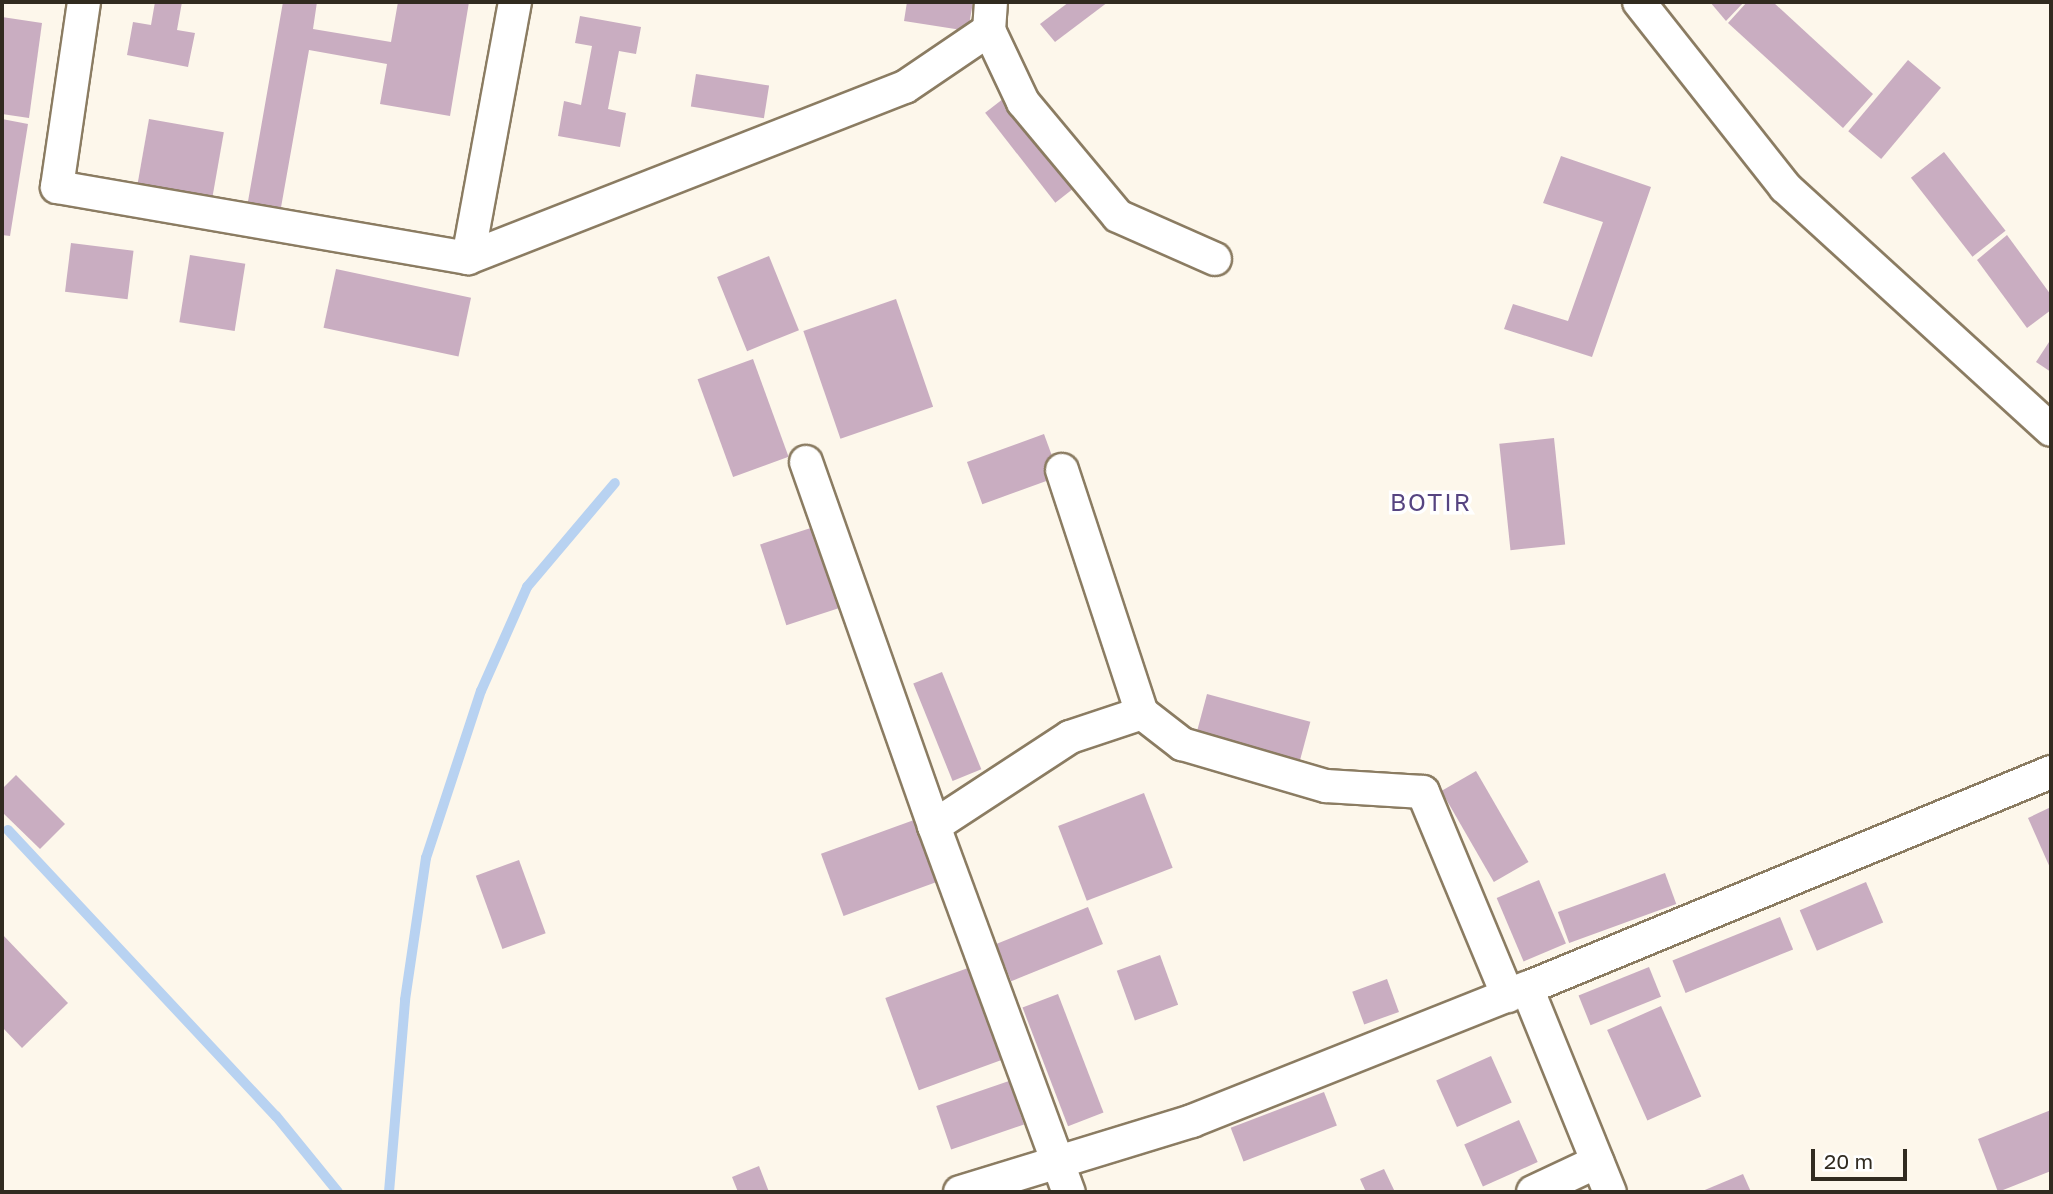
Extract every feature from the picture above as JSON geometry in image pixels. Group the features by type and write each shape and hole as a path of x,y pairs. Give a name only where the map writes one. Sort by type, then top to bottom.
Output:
{"street":[{"path":"84,2 57,187 468,258 905,87 990,16 1023,102 1118,216 1215,259"},
{"path":"468,258 515,2"},
{"path":"1639,2 1785,187 2051,430"},
{"path":"806,462 934,826 1063,1178"},
{"path":"1062,470 1142,713 1182,744 1326,786 1423,792 1610,1192"},
{"path":"934,826 1070,737 1142,713"},
{"path":"960,1192 1063,1178 1192,1121 1517,992 2051,772"},
{"path":"1533,1192 1597,1162"}],"building":[{"path":"155,2 182,2 177,30 195,33 188,67 127,55 133,22 151,25"},
{"path":"283,2 317,2 313,29 391,42 398,2 469,2 450,116 380,104 387,64 309,50 280,213 247,207"},
{"path":"907,2 973,2 968,31 904,21"},
{"path":"1069,2 1108,2 1055,42 1040,24"},
{"path":"1710,2 1744,2 1726,21"},
{"path":"1747,2 1773,2 1873,94 1843,128 1728,23"},
{"path":"580,16 641,27 636,54 619,51 608,109 626,113 620,147 558,136 564,101 581,105 592,46 575,43"},
{"path":"2,17 42,23 29,118 2,114"},
{"path":"1908,60 1941,88 1881,159 1848,131"},
{"path":"696,74 769,86 764,118 691,107"},
{"path":"1008,95 1078,185 1055,203 985,113"},
{"path":"2,119 28,124 10,236 2,235"},
{"path":"149,119 224,132 212,201 137,188"},
{"path":"1944,152 2006,231 1972,257 1911,178"},
{"path":"1561,156 1651,187 1592,357 1504,329 1513,304 1568,321 1603,222 1543,203"},
{"path":"2007,235 2051,295 2051,310 2027,328 1977,260"},
{"path":"71,243 134,251 128,299 65,292"},
{"path":"190,255 245,264 235,331 179,322"},
{"path":"769,256 799,330 747,351 717,277"},
{"path":"336,269 471,298 459,356 324,328"},
{"path":"896,299 933,407 840,439 803,331"},
{"path":"2051,339 2051,372 2036,362"},
{"path":"753,359 789,457 733,477 698,379"},
{"path":"1044,434 1059,476 982,504 967,462"},
{"path":"1554,438 1565,544 1510,550 1499,444"},
{"path":"820,525 846,606 786,625 760,544"},
{"path":"942,672 981,769 953,781 913,684"},
{"path":"1207,694 1310,722 1300,760 1197,733"},
{"path":"1476,771 1528,862 1494,882 1441,791"},
{"path":"16,775 65,824 40,849 2,812 2,789"},
{"path":"1144,793 1173,868 1087,901 1058,826"},
{"path":"2051,807 2051,870 2028,818"},
{"path":"914,820 937,882 844,916 821,854"},
{"path":"519,860 546,933 502,949 476,876"},
{"path":"1665,873 1676,904 1569,943 1558,912"},
{"path":"1539,880 1566,944 1524,961 1497,898"},
{"path":"1866,882 1883,923 1817,951 1800,910"},
{"path":"1088,907 1103,944 1011,981 996,944"},
{"path":"1780,917 1793,949 1686,993 1672,960"},
{"path":"2,934 68,1003 22,1048 2,1027"},
{"path":"1160,955 1178,1005 1135,1021 1117,971"},
{"path":"1649,967 1661,997 1591,1025 1579,995"},
{"path":"968,968 1002,1060 919,1090 885,998"},
{"path":"1387,979 1399,1012 1364,1025 1352,992"},
{"path":"1058,994 1104,1113 1068,1126 1023,1008"},
{"path":"1661,1006 1701,1096 1647,1120 1607,1030"},
{"path":"1491,1056 1512,1103 1457,1127 1436,1080"},
{"path":"1009,1081 1024,1124 951,1150 936,1106"},
{"path":"1324,1092 1337,1126 1244,1161 1231,1128"},
{"path":"2051,1110 2051,1171 1998,1192 1978,1139"},
{"path":"1519,1120 1538,1162 1483,1186 1464,1144"},
{"path":"759,1166 769,1192 738,1192 732,1177"},
{"path":"1384,1169 1395,1192 1366,1192 1360,1179"},
{"path":"1743,1174 1751,1192 1700,1192"}],"waterway":[{"path":"389,1192 405,1000 426,858 481,691 527,587 615,483"},
{"path":"8,830 276,1116 338,1192"}],"district":[{"name":"BOTIR","path":"1431,502"}]}
